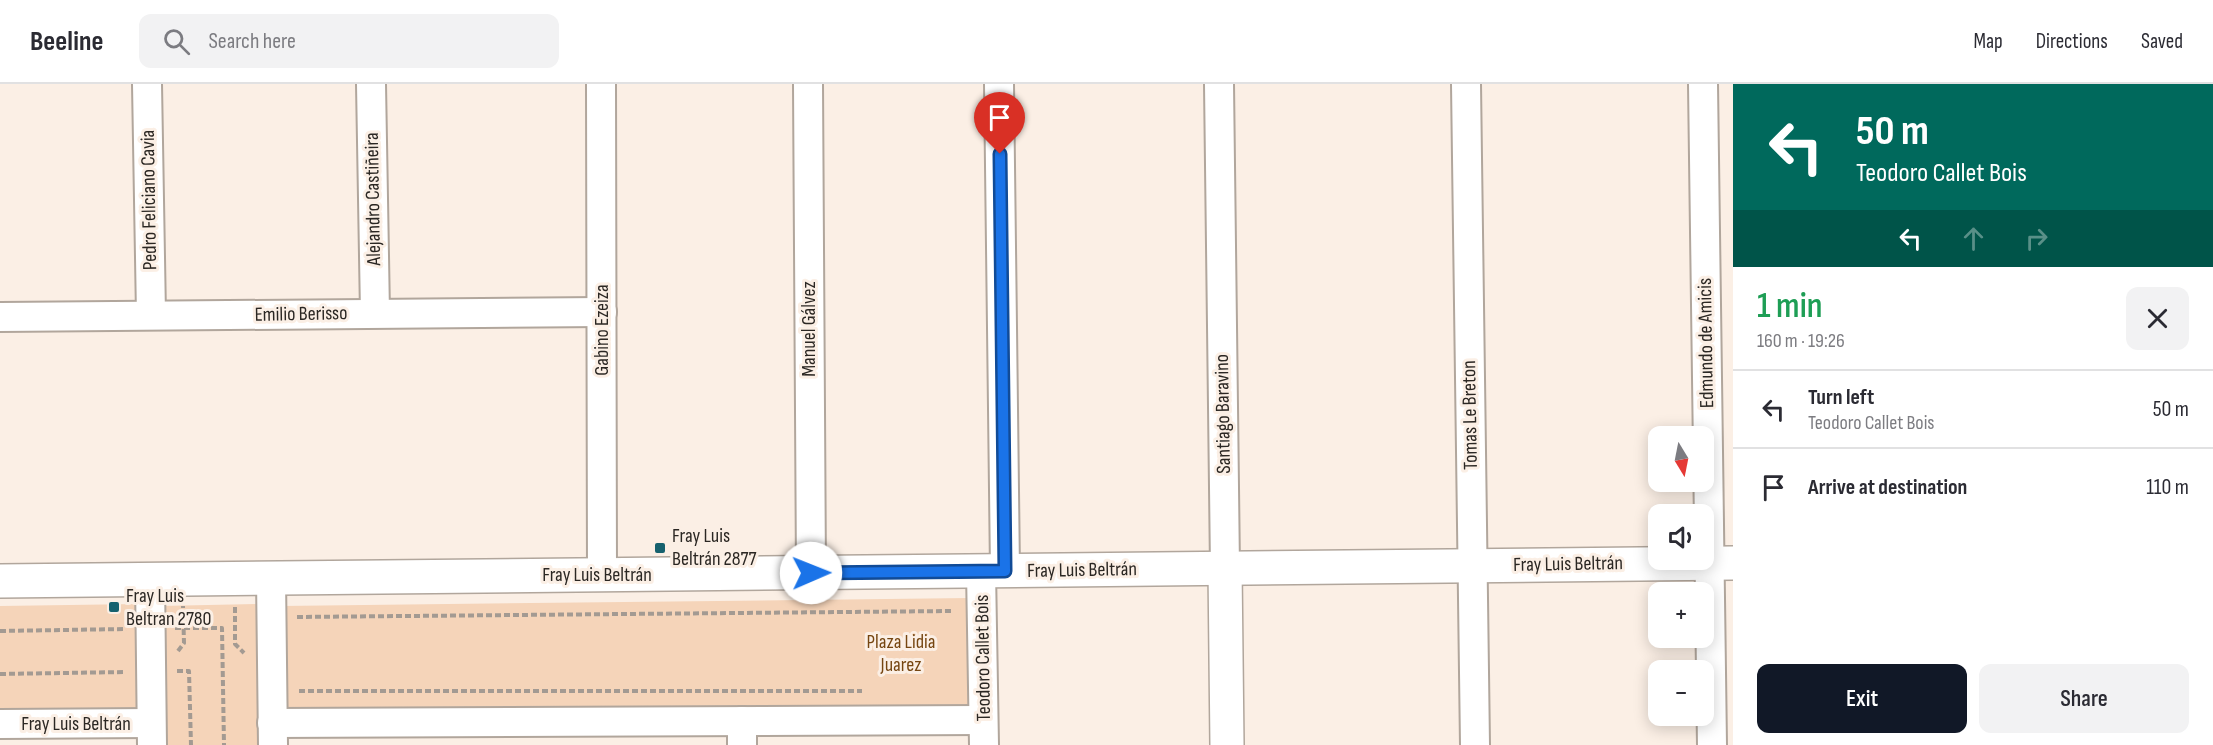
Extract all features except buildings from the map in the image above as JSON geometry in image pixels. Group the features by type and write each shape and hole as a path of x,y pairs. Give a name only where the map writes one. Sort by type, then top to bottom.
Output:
{"main road":[{"name":"Fray Luis Beltrán","path":"0,581 1721,563"},
{"name":"Santiago Baravino","path":"1225,568 1227,745"}],"street":[{"name":"Pedro Feliciano Cavia","path":"147,84 151,315"},
{"name":"Alejandro Castiñeira","path":"371,84 375,314"},
{"name":"Gabino Ezeiza","path":"601,84 602,576"},
{"name":"Manuel Gálvez","path":"808,84 811,573"},
{"name":"Teodoro Callet Bois","path":"984,733 993,571 999,84"},
{"name":"Santiago Baravino","path":"1219,84 1225,568"},
{"name":"Tomas Le Breton","path":"1466,84 1475,745"},
{"name":"Edmundo de Amicis","path":"1703,84 1721,563 1712,745"},
{"name":"Emilio Berisso","path":"0,317 602,312"},
{"path":"271,578 273,734 984,733"},
{"path":"150,579 152,734"},
{"name":"Fray Luis Beltrán","path":"0,724 152,734"}],"path":[{"path":"295,628 294,617 953,611 993,571"},
{"path":"953,611 953,623"},
{"path":"0,631 222,628 224,745"},
{"path":"0,674 189,671 191,745"},
{"path":"296,680 296,691 874,691"}],"green space":[{"name":"Plaza Lidia Juarez","path":"969,598 974,706 284,714 281,606"},
{"path":"138,604 141,711 0,712 0,606"},
{"path":"262,604 263,745 161,745 160,606"}],"place":[{"name":"Fray Luis Beltrán 2877","path":"660,548"},
{"name":"Fray Luis Beltran 2780","path":"114,607"}],"route":[{"path":"811,573 1005,571 1000,154"}]}
